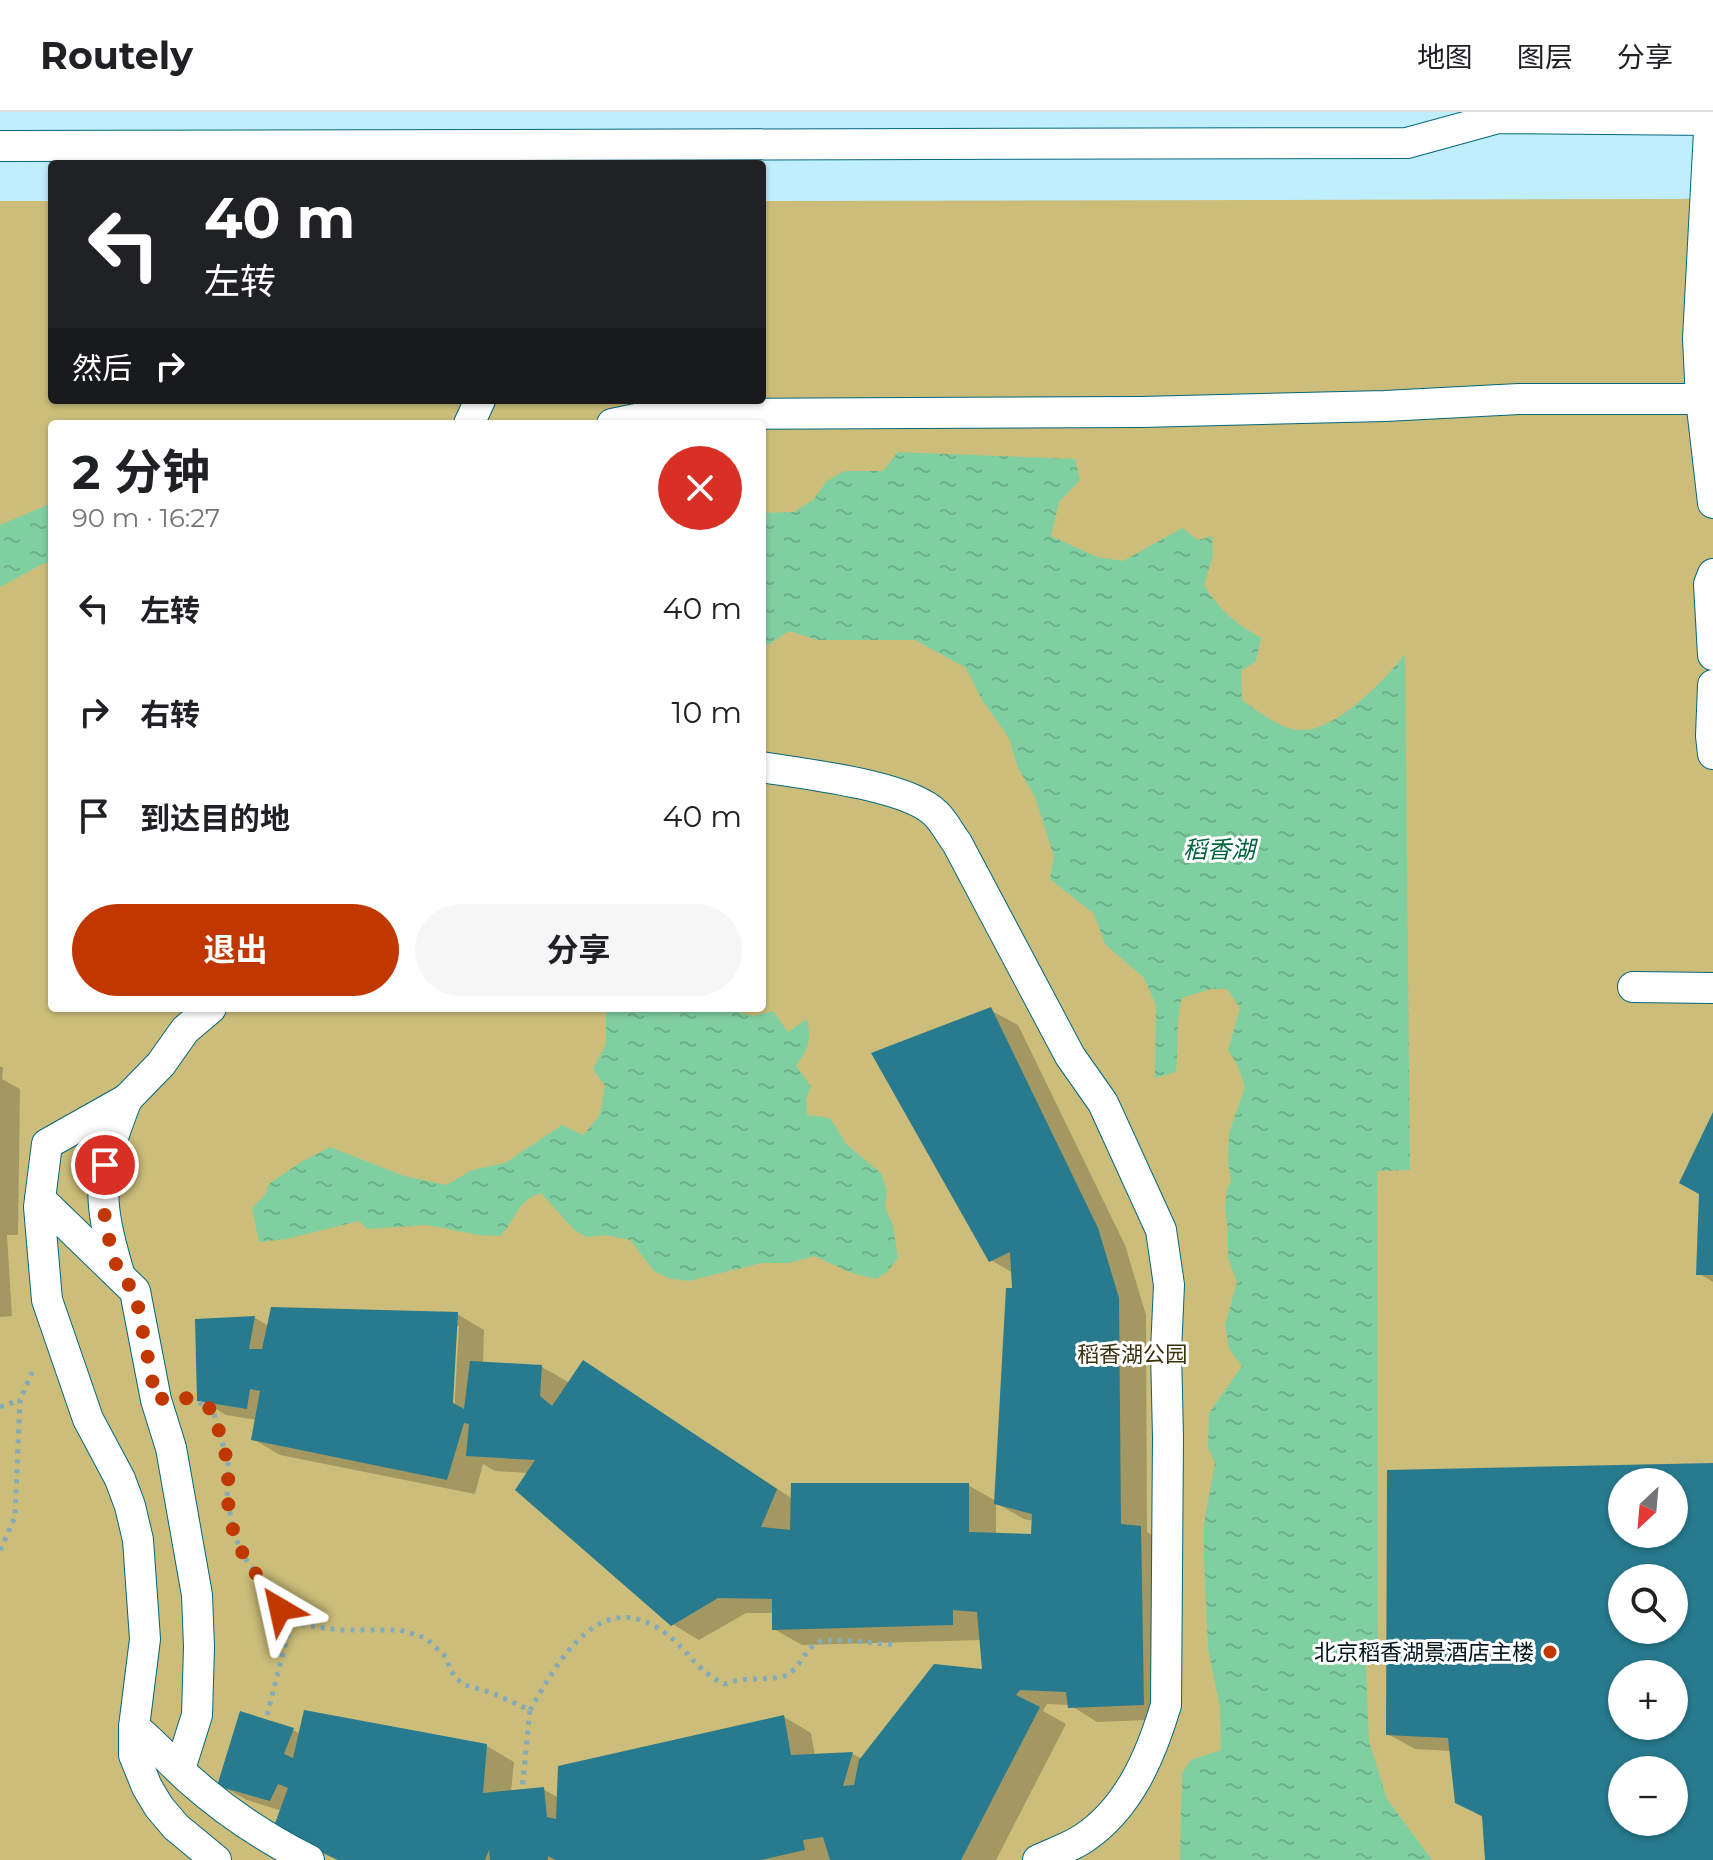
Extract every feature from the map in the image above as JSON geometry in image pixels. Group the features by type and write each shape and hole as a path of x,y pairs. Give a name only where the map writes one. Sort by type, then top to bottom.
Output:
{"street":[{"path":"0,146 618,155 1407,143 1498,118 1711,117 1698,339 1701,399 1713,503"},
{"path":"631,420 716,414 1141,412 1519,399 1701,399"},
{"path":"1713,574 1709,584 1713,655"},
{"path":"1713,685 1713,754"},
{"path":"766,768 848,781 906,796 934,811 957,843 1070,1056 1103,1103 1161,1230 1169,1285 1166,1351 1166,1705 1153,1748 1113,1814 1084,1839 1038,1860"},
{"path":"1633,987 1713,988"},
{"path":"206,1012 185,1030 161,1064 127,1099 47,1144 40,1199 47,1300 88,1419 120,1479 138,1540 145,1639 134,1727 134,1755 159,1807 176,1827 216,1860"},
{"path":"119,1275 107,1232 102,1196 105,1165 127,1099"},
{"path":"40,1199 135,1291 156,1400 171,1448 197,1595 197,1715 180,1769"},
{"path":"134,1727 244,1824 305,1859"}],"path":[{"path":"0,1550 15,1517 20,1400 33,1370 63,1345"},
{"path":"156,1400 179,1395 213,1410 229,1467 227,1497 234,1535 245,1558 291,1623 339,1630 400,1630 426,1638 446,1657 450,1670 462,1684 530,1710"},
{"path":"0,1407 20,1400"},
{"path":"522,1789 530,1710 571,1649 590,1630 611,1617 634,1617 655,1626 672,1638 712,1679 725,1684 737,1679 784,1677 799,1666 808,1651 821,1641 897,1645"},
{"path":"266,1719 291,1623"}],"green space":[{"name":"稻香湖公园","path":"1713,196 1713,1860 0,1860 0,201 48,201 48,404 766,404 766,201 1684,199"}],"water":[{"name":"稻香湖","path":"898,452 1075,459 1080,480 1059,502 1051,536 1097,557 1123,561 1182,528 1198,540 1212,536 1213,555 1204,585 1229,616 1261,638 1256,661 1241,671 1242,700 1287,727 1303,730 1331,722 1360,701 1405,654 1410,1170 1377,1171 1378,1642 1365,1643 1369,1741 1387,1799 1432,1860 1180,1860 1182,1773 1191,1760 1221,1750 1220,1707 1208,1649 1204,1523 1215,1463 1208,1448 1209,1413 1242,1366 1229,1349 1225,1325 1237,1282 1228,1258 1225,1207 1231,1180 1229,1133 1245,1087 1228,1050 1240,1008 1227,989 1211,989 1182,998 1176,1072 1155,1078 1156,1005 1144,978 1105,944 1094,914 1050,879 1054,857 1035,797 1018,768 1009,738 982,700 966,668 915,640 818,640 789,631 766,646 766,513 794,512 813,500 827,481 844,471 883,471"},
{"path":"48,505 48,563 0,587 0,525"},
{"path":"773,1011 788,1032 807,1019 808,1044 796,1066 811,1086 806,1100 807,1115 830,1118 846,1144 881,1173 887,1191 885,1207 893,1226 898,1258 887,1272 876,1279 852,1273 814,1256 789,1263 762,1263 688,1281 668,1278 654,1271 630,1240 605,1235 587,1237 574,1230 541,1193 521,1206 500,1236 427,1225 367,1229 359,1221 286,1239 259,1242 252,1208 265,1195 269,1184 330,1147 404,1176 446,1185 472,1170 505,1163 562,1125 583,1135 600,1115 605,1086 593,1069 606,1044 606,1012 738,1012 753,1016"}],"building":[{"path":"991,1007 1098,1228 1119,1298 1121,1524 1141,1526 1144,1705 1068,1708 1066,1692 1020,1690 1016,1695 1040,1707 961,1860 830,1860 823,1837 803,1840 805,1850 761,1860 556,1860 548,1856 548,1860 490,1860 489,1850 485,1860 338,1860 273,1829 288,1788 278,1784 270,1801 217,1786 240,1711 294,1728 284,1754 293,1758 304,1710 487,1744 483,1793 544,1787 547,1817 556,1819 558,1766 784,1715 791,1755 853,1752 843,1786 854,1785 859,1760 934,1664 982,1669 977,1612 953,1610 953,1625 772,1630 772,1599 718,1598 671,1626 515,1490 535,1460 466,1456 469,1424 464,1423 447,1480 251,1440 260,1391 250,1389 247,1409 197,1401 195,1319 255,1316 249,1349 262,1349 271,1307 458,1312 453,1403 464,1409 470,1361 542,1365 540,1396 552,1406 583,1360 777,1489 761,1527 790,1530 791,1483 969,1483 969,1532 1031,1534 1032,1514 994,1504 1006,1288 1012,1288 1010,1252 989,1262 871,1053"},
{"path":"1713,1112 1713,1275 1696,1275 1699,1194 1679,1183"},
{"name":"北京稻香湖景酒店主楼","path":"1713,1463 1713,1860 1485,1860 1482,1816 1455,1803 1448,1738 1386,1735 1387,1470"}],"place":[{"name":"北京稻香湖景酒店主楼","path":"1550,1652"}],"route":[{"path":"105,1165 102,1196 107,1232 119,1275 135,1291 156,1400 179,1395 213,1410 229,1467 227,1497 234,1535 245,1558 280,1609"}]}
